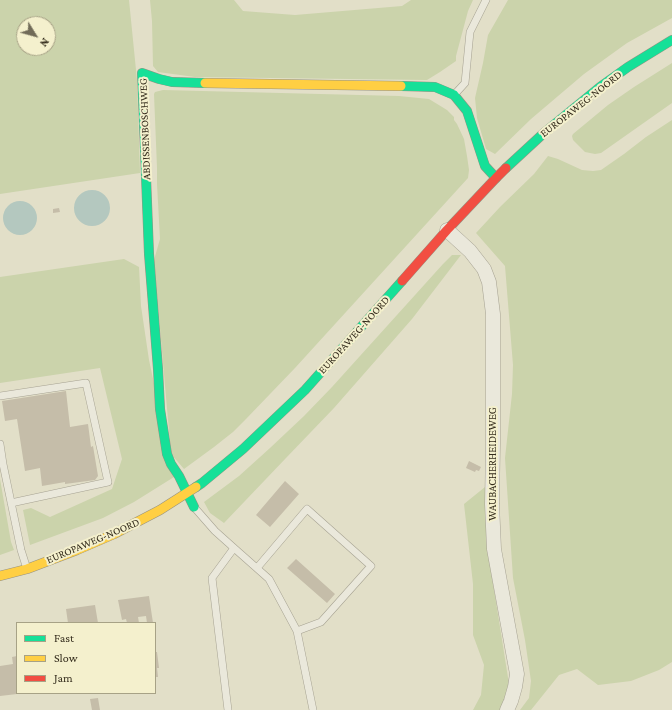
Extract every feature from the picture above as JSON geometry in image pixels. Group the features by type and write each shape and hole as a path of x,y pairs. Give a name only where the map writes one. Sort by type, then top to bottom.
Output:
{"street":[{"name":"EUROPAWEG-NOORD","path":"0,576 27,569 114,534 160,510 202,483 243,449 305,390 447,230 496,178 545,132 588,96 628,67 672,40"},
{"name":"ABDISSENBOSCHWEG","path":"187,493 167,454 160,409 149,254 142,73 159,80 172,82 435,87 454,95 467,111 485,166 496,178"},
{"name":"WAUBACHERHEIDEWEG","path":"447,230 470,252 484,269 489,282 493,321 492,504 494,549 517,674 515,687 507,710"},
{"path":"187,493 194,507"}],"lane":[{"path":"454,95 465,83 470,32 486,0"},
{"path":"0,396 86,383 108,482 11,503"},
{"path":"0,444 21,550 27,569"},
{"path":"194,507 214,531 269,579 297,630 313,710"},
{"path":"257,568 307,509 371,566 321,622 297,630"},
{"path":"228,710 212,578 234,548"}],"green space":[{"path":"0,0 129,0 137,80 140,173 0,194"},
{"path":"150,0 234,0 243,11 295,15 402,6 411,0 473,0 468,11 456,61 427,80 195,77 158,72 153,66"},
{"path":"508,0 672,0 672,18 627,43 584,74 531,119 495,154 486,149 477,118 475,98 488,35"},
{"path":"672,63 672,103 601,153 595,154 585,152 573,140 573,134 608,105"},
{"path":"163,90 399,96 429,99 447,110 454,117 454,120 464,139 469,170 468,178 295,368 233,432 184,469 171,454 154,260 160,239 154,94 155,92"},
{"path":"672,120 672,662 659,670 631,681 598,685 577,669 559,675 531,710 520,710 529,698 531,681 513,578 505,458 512,394 513,365 505,266 476,233 534,174 548,156 582,170 601,170"},
{"path":"452,255 461,255 412,319 334,408 224,523 210,513 204,502 239,476 304,416"},
{"path":"124,259 139,267 141,306 149,360 174,477 134,502 103,518 30,545 23,510 31,508 50,517 112,489 122,459 100,368 0,383 0,277"},
{"path":"0,479 11,542 14,550 0,555"},
{"path":"485,487 487,545 509,684 507,698 501,710 473,710 481,695 484,665 473,635 473,584 464,504"}],"shaded area":[{"path":"96,190 105,195 109,201 109,215 105,221 96,226 88,226 79,221 75,215 74,204 79,195 85,191"},
{"path":"23,201 32,206 36,211 36,225 32,230 27,234 17,235 13,234 4,225 3,215 4,211 13,202"}],"building":[{"path":"59,208 60,212 53,213 53,209"},
{"path":"66,391 70,427 88,424 91,447 93,446 98,476 95,480 65,484 65,482 42,486 40,468 25,471 17,419 5,421 2,401"},
{"path":"469,461 481,467 479,471 476,470 475,472 466,468"},
{"path":"285,481 299,494 270,527 256,515"},
{"path":"296,559 335,594 327,603 287,568"},
{"path":"149,596 153,622 147,622 146,616 138,617 139,622 127,622 126,619 122,620 118,600"},
{"path":"95,605 98,622 68,622 66,609"},
{"path":"156,652 159,668 157,668 158,677 156,677"},
{"path":"16,656 17,694 0,696 0,666 13,664 12,657"},
{"path":"98,698 100,710 92,710 90,699"}],"traffic: fast":[{"path":"506,168 545,132 600,87 628,67 672,40"},
{"path":"194,507 167,454 160,409 149,254 142,73 172,82 205,83"},
{"path":"401,86 435,87 454,95 467,111 485,166 496,178"},
{"path":"196,487 243,449 305,390 402,281"}],"traffic: slow":[{"path":"205,83 401,86"},
{"path":"0,576 27,569 114,534 160,510 196,487"}],"traffic: jam":[{"path":"402,281 447,230 506,168"}]}
